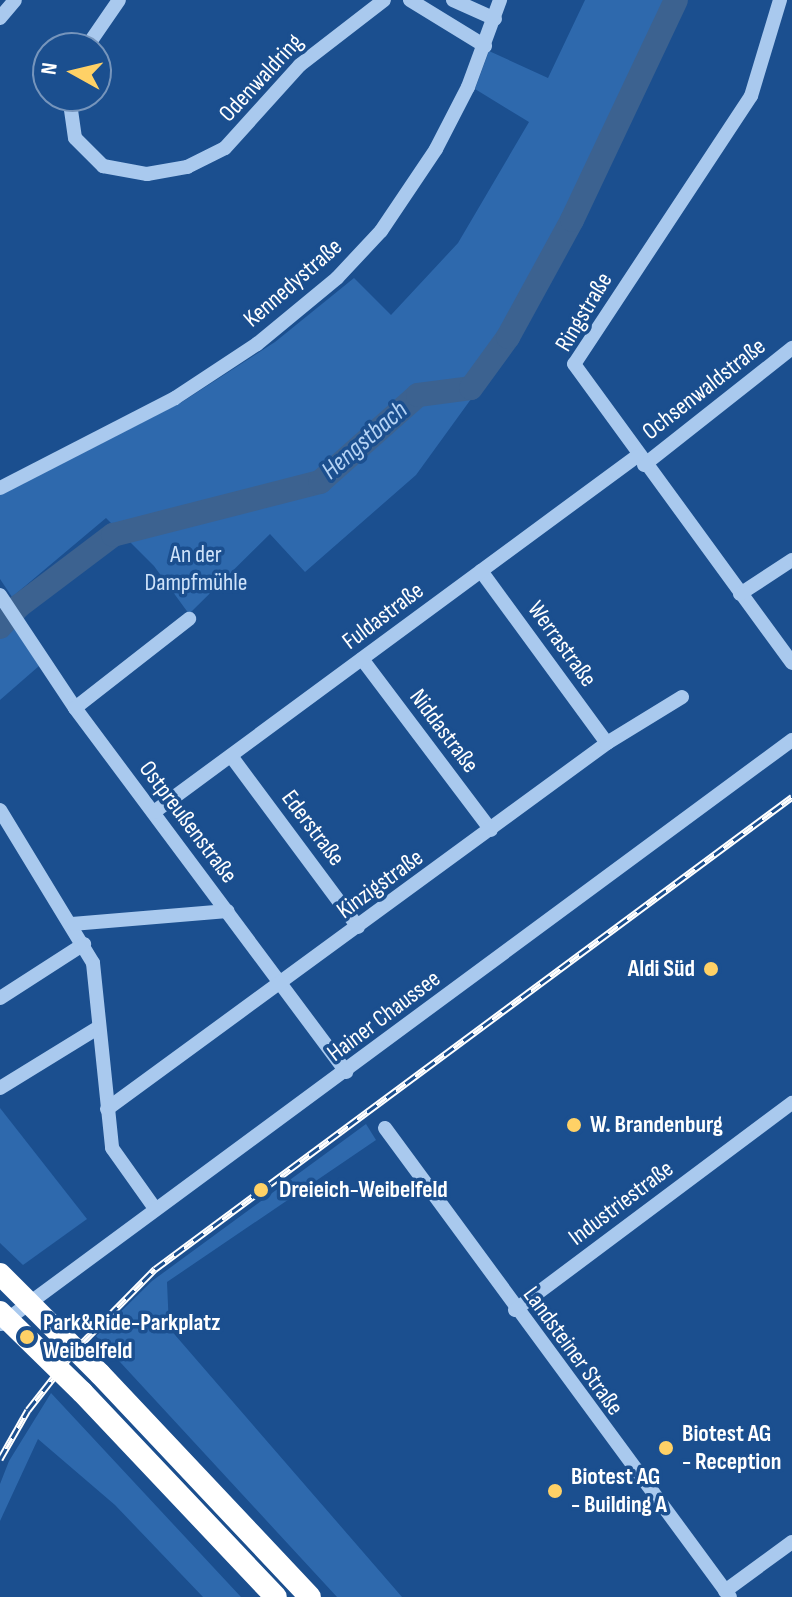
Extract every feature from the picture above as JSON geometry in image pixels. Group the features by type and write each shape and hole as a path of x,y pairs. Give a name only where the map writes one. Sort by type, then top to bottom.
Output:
{"highway":[{"path":"0,1274 100,1374 310,1597"},
{"path":"0,1312 82,1392 276,1597"}],"street":[{"path":"0,18 15,0"},
{"path":"97,32 119,0"},
{"name":"Odenwaldring","path":"71,112 75,138 103,166 147,174 187,167 225,148 317,49 384,0"},
{"path":"410,0 485,46"},
{"path":"453,0 495,19"},
{"name":"Kennedystraße","path":"0,488 175,398 257,344 337,278 381,231 420,176 452,122 485,46 500,0"},
{"name":"Ringstraße","path":"780,0 751,96 574,364 640,460 792,663"},
{"name":"Ochsenwaldstraße","path":"640,460 792,348"},
{"name":"Fuldastraße","path":"154,812 481,571 640,460"},
{"path":"740,594 792,560"},
{"name":"Werrastraße","path":"481,571 607,743"},
{"name":"Ostpreußenstraße","path":"4,601 75,708 346,1072"},
{"path":"75,708 189,619"},
{"name":"Niddastraße","path":"362,659 491,830"},
{"name":"Kinzigstraße","path":"107,1109 607,743 682,697"},
{"name":"Hainer Chaussee","path":"0,1324 154,1207 346,1072 792,740"},
{"name":"Ederstraße","path":"231,756 358,927"},
{"path":"0,810 93,963 107,1109 117,1159 154,1207"},
{"path":"72,924 227,911"},
{"path":"0,998 84,944"},
{"path":"0,1088 99,1027"},
{"name":"Industriestraße","path":"515,1310 792,1103"},
{"name":"Landsteiner Straße","path":"385,1128 515,1310 727,1594"},
{"path":"727,1594 792,1542"}],"green space":[{"name":"An der Dampfmühle","path":"585,0 666,0 595,152 611,156 521,330 416,475 305,572 270,534 189,614 154,566 106,518 12,597 0,579 0,495 182,402 275,342 354,278 391,315 458,243 529,122 475,89 489,51 548,78"},
{"path":"0,607 39,666 0,700"},
{"path":"0,1108 87,1219 23,1265 0,1243"},
{"path":"366,1124 376,1140 167,1282 169,1328 402,1597 337,1597 96,1336 152,1281"},
{"path":"51,1393 241,1597 203,1597 115,1505 38,1439 0,1521 0,1484 9,1461"}],"waterway":[{"name":"Hengstbach","path":"0,627 19,606 113,535 320,482 418,395 471,388 508,337 572,220 676,0"}],"railway":[{"path":"0,1459 28,1410 75,1350 155,1269 792,797"}],"place":[{"name":"Aldi Süd","path":"711,969"},
{"name":"W. Brandenburg","path":"574,1125"},
{"name":"Dreieich-Weibelfeld","path":"261,1190"},
{"name":"Park&Ride-Parkplatz Weibelfeld","path":"27,1337"},
{"name":"Biotest AG - Reception","path":"666,1448"},
{"name":"Biotest AG - Building A","path":"555,1491"}]}
